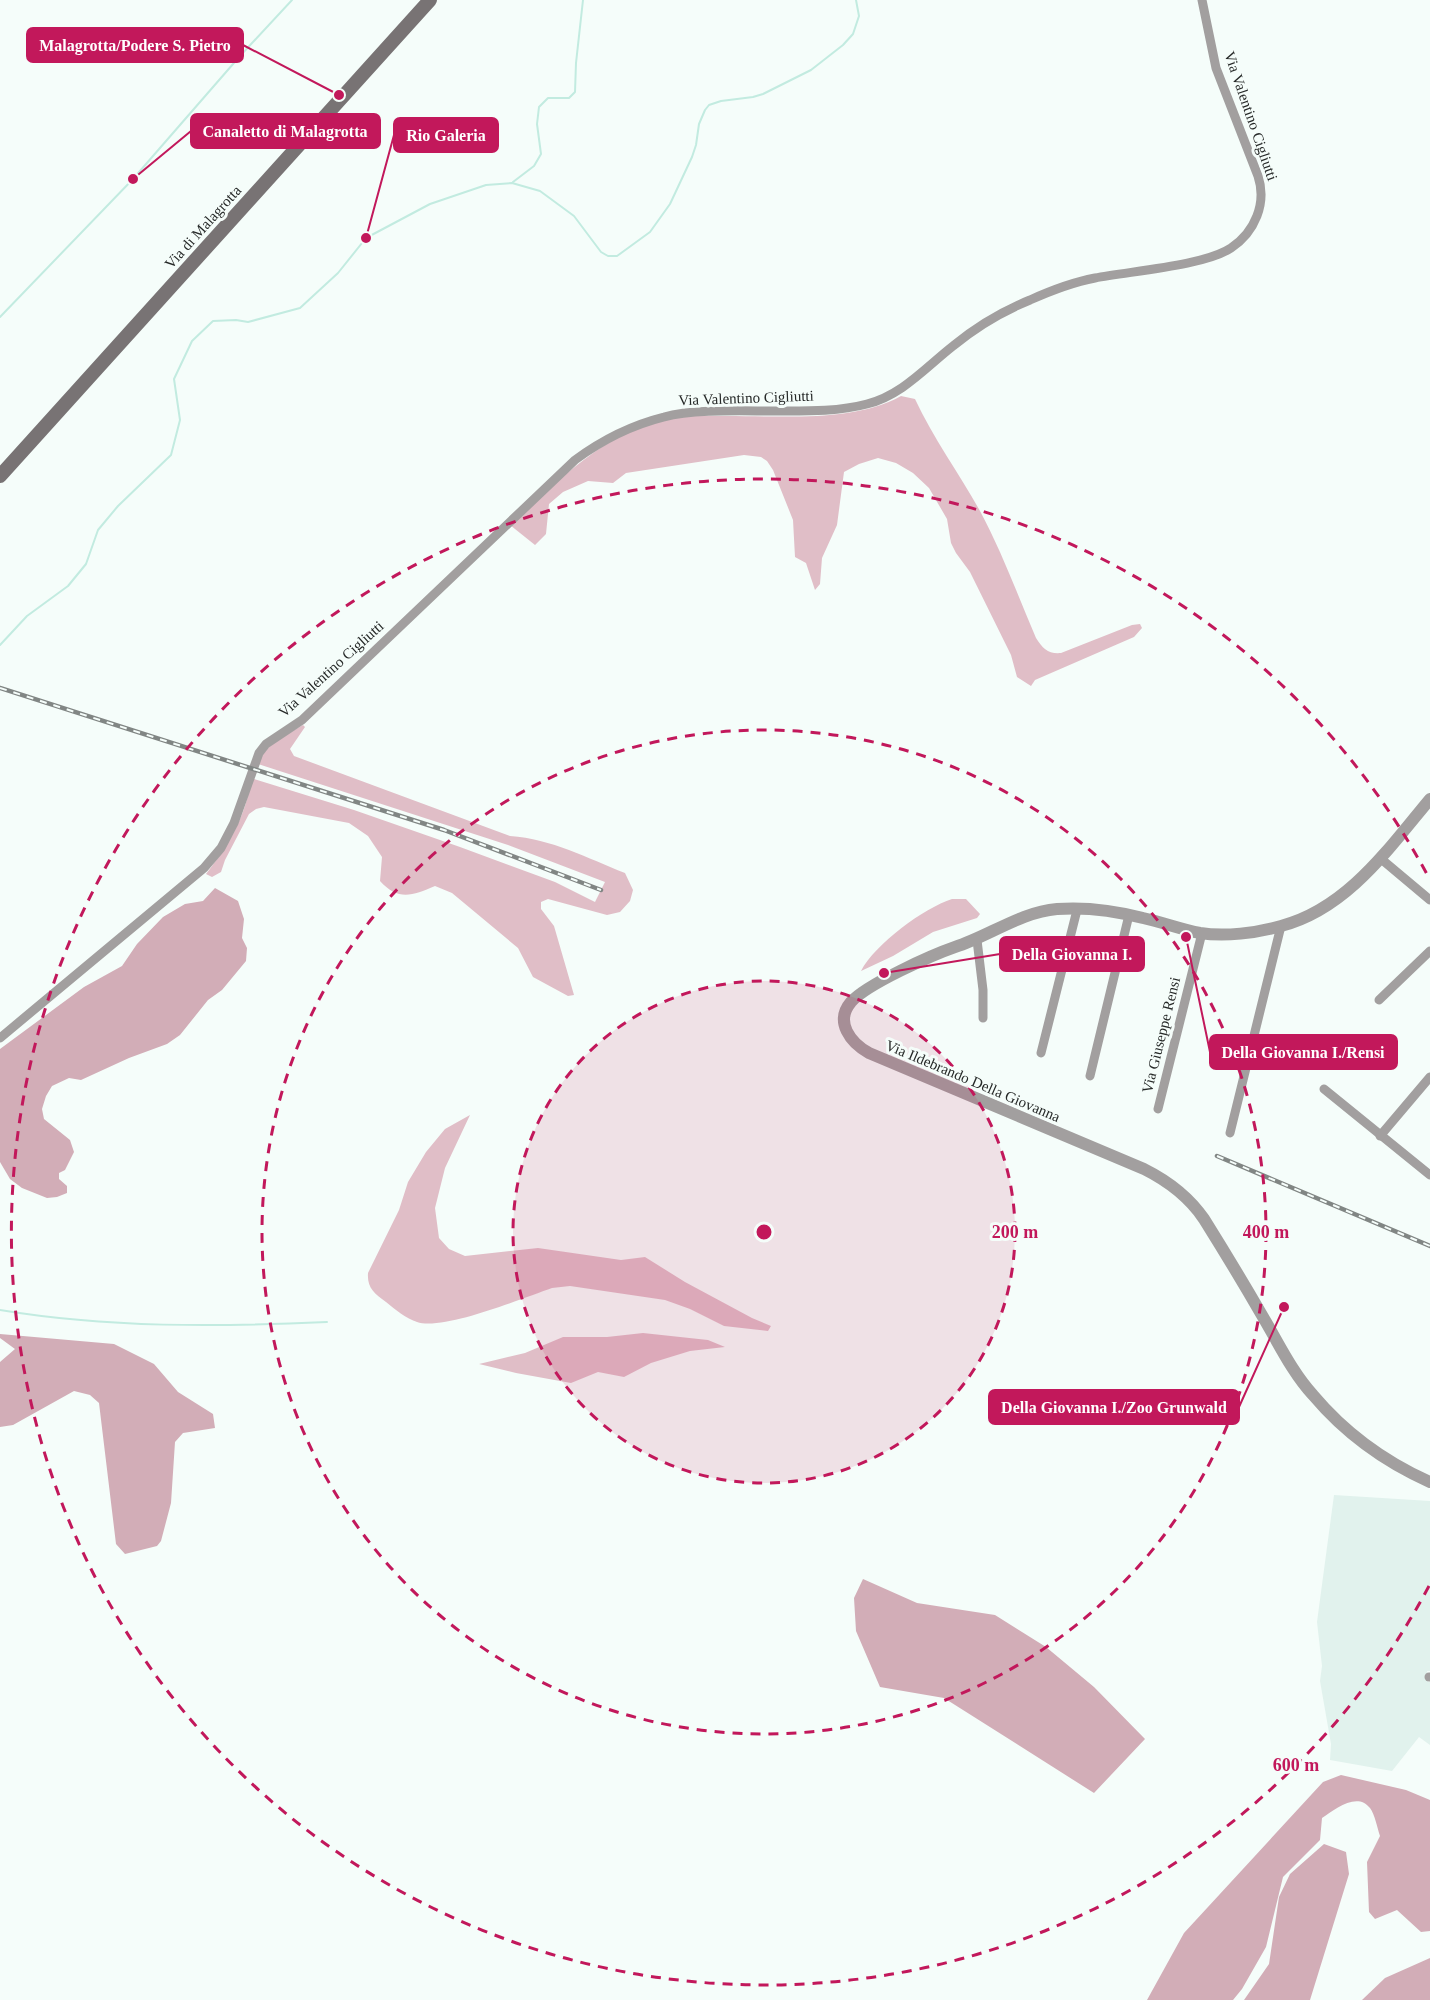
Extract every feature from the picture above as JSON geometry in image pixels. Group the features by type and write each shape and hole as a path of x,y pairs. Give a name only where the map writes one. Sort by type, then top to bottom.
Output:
{"main road":[{"name":"Via di Malagrotta","path":"0,476 430,0"}],"street":[{"name":"Via Valentino Cigliutti","path":"0,1038 204,868 221,848 234,823 254,762 266,744 302,720 575,460 595,445 665,416 738,411 824,410 869,404 906,385 976,329 1005,311 1032,299 1092,278 1203,259 1223,253 1235,245 1248,232 1257,217 1261,193 1258,176 1214,59 1202,0"},
{"name":"Via Ildebrando Della Giovanna","path":"1430,799 1380,858 1342,896 1313,914 1281,926 1244,933 1202,933 1129,915 1059,909 1033,914 977,940 919,962 854,999 847,1009 845,1018 846,1030 852,1041 872,1055 1124,1160 1152,1173 1176,1189 1197,1208 1289,1363 1311,1394 1336,1420 1370,1448 1401,1468 1430,1482"},
{"path":"1380,858 1430,900"},
{"path":"1041,1053 1077,910"},
{"path":"1090,1076 1129,915"},
{"path":"1230,1133 1281,926"},
{"name":"Via Giuseppe Rensi","path":"1158,1109 1202,933"},
{"path":"977,940 983,990 983,1018"},
{"path":"1379,1000 1430,951"},
{"path":"1380,1136 1430,1077"},
{"path":"1324,1089 1380,1136 1429,1172"}],"shaded area":[{"path":"901,396 915,399 980,511 1003,558 1036,638 1044,648 1049,652 1061,653 1132,625 1140,624 1142,628 1134,637 1035,680 1031,686 1017,677 1011,655 970,572 951,543 947,519 929,488 913,473 896,463 878,458 844,472 837,525 822,558 820,584 815,590 806,563 795,557 793,520 773,470 761,457 744,455 626,473 613,483 588,481 563,492 549,504 546,534 535,545 510,525 564,475 584,460 625,434 647,424 688,416 787,417 836,414 881,405"},
{"path":"303,725 305,727 290,749 294,756 510,836 555,845 625,873 633,890 630,901 620,912 607,915 548,899 541,902 541,909 554,926 574,995 568,996 533,977 518,948 452,893 435,886 406,895 393,892 380,881 382,857 368,836 349,823 264,807 256,809 249,814 221,872 212,877 206,874 222,852 241,817 251,778 354,810 460,847 555,882 595,902 605,882 508,845 258,764 271,746"},
{"path":"215,888 238,901 244,919 242,938 247,948 246,961 222,990 208,1000 180,1035 167,1044 81,1080 69,1078 52,1086 42,1109 44,1119 70,1140 74,1152 65,1170 59,1173 59,1179 67,1186 67,1193 47,1198 22,1188 10,1179 0,1162 0,1049 84,987 122,966 137,944 163,917 185,904 203,901"},
{"path":"952,899 966,899 980,914 977,918 933,932 893,956 861,971 877,950 901,928 928,910"},
{"path":"470,1115 445,1168 435,1208 439,1238 449,1249 465,1256 538,1248 621,1260 645,1257 685,1282 771,1326 768,1331 724,1326 690,1309 665,1300 570,1286 552,1288 483,1312 445,1322 429,1324 417,1322 401,1314 372,1290 368,1273 399,1210 408,1182 426,1152 445,1129"},
{"path":"643,1333 708,1340 725,1347 690,1351 651,1363 624,1377 598,1372 571,1383 479,1364 525,1353 563,1337 607,1337"},
{"path":"0,1334 114,1344 154,1364 178,1392 213,1414 215,1428 183,1433 175,1442 171,1503 161,1541 157,1546 125,1554 116,1544 99,1403 90,1395 74,1391 13,1425 0,1427 0,1362 15,1349 0,1338"},
{"path":"1334,1495 1430,1501 1430,1671 1427,1671 1428,1682 1430,1682 1430,1745 1419,1737 1392,1771 1330,1760 1331,1744 1320,1681 1322,1666 1317,1622"},
{"path":"863,1579 917,1603 995,1615 1046,1647 1094,1687 1145,1739 1094,1793 944,1698 880,1687 856,1631 854,1598"},
{"path":"1341,1775 1406,1790 1430,1800 1430,1931 1421,1932 1397,1910 1375,1919 1369,1912 1367,1862 1380,1836 1370,1808 1359,1801 1352,1802 1322,1818 1320,1840 1283,1877 1266,1947 1242,1989 1233,2000 1147,2000 1184,1933 1323,1782"},
{"path":"1324,1844 1346,1852 1349,1874 1310,2000 1244,2000 1269,1964 1279,1897 1290,1874"},
{"path":"1430,1958 1430,2000 1362,2000 1385,1978"}],"waterway":[{"path":"0,317 133,179 292,0"},
{"path":"513,182 534,166 541,154 537,124 539,107 548,98 569,98 575,92 583,0"},
{"path":"0,645 27,616 68,586 86,564 98,530 118,506 171,455 180,420 174,379 192,341 213,321 248,322 300,308 338,273 366,238 430,204 486,185 512,183 540,191 574,216 601,252 608,256 617,256 650,232 670,204 692,157 699,124 709,105 763,94 811,70 843,45 853,34 859,16 856,0"},
{"path":"0,1310 81,1320 163,1325 327,1322"}],"railway":[{"path":"0,688 444,830 601,890"},
{"path":"1217,1156 1430,1246"}],"place":[{"name":"Malagrotta/Podere S. Pietro","path":"339,95"},
{"name":"Canaletto di Malagrotta","path":"133,179"},
{"name":"Rio Galeria","path":"366,238"},
{"name":"Della Giovanna I./Rensi","path":"1186,937"},
{"name":"Della Giovanna I.","path":"884,973"},
{"name":"Della Giovanna I./Zoo Grunwald","path":"1284,1307"}]}
